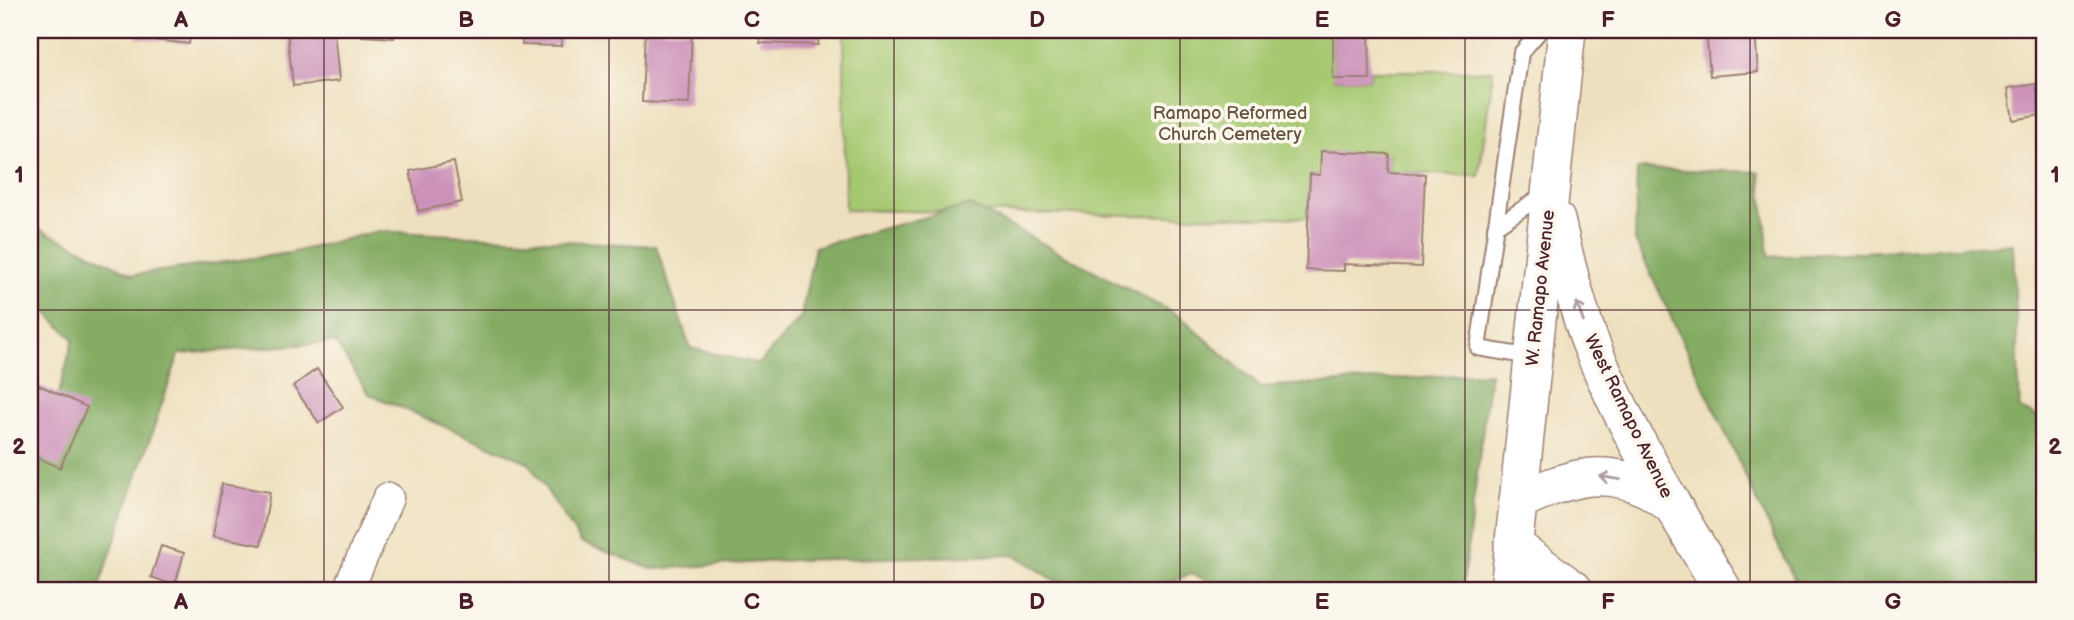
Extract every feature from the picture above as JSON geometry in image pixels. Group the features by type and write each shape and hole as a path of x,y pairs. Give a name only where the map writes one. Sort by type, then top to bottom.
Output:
{"street":[{"name":"W. Ramapo Avenue","path":"1513,545 1567,30"},
{"name":"West Ramapo Avenue","path":"1549,191 1568,273 1590,340 1620,407 1672,505 1723,590"},
{"path":"1518,501 1566,481 1598,476 1620,479 1646,488 1672,505"},
{"path":"348,590 388,498"},
{"path":"1509,590 1513,545"},
{"path":"1513,545 1574,590"}],"lane":[{"path":"1533,358 1478,348 1521,53 1541,30"},
{"path":"1495,227 1549,191"}],"green space":[{"name":"Ramapo Reformed Church Cemetery","path":"844,30 1333,30 1334,79 1370,79 1370,71 1493,71 1479,176 1388,172 1389,154 1320,175 1310,175 1308,218 845,210"},
{"path":"1637,169 1760,172 1769,257 2013,244 2020,409 2044,420 2044,590 1799,590 1635,240"},
{"path":"970,205 1181,317 1260,387 1490,373 1462,590 1237,590 1190,574 1148,590 1070,590 1015,555 795,560 652,569 581,542 528,462 369,394 335,342 179,354 98,590 30,590 30,506 73,339 30,295 30,225 133,275 290,253 378,231 656,246 690,348 759,364 801,317 815,247"}],"building":[{"path":"138,30 190,30 189,44 137,38"},
{"path":"287,30 334,30 339,81 293,86"},
{"path":"363,30 395,30 394,38 362,36"},
{"path":"523,30 562,30 561,46 522,45"},
{"path":"645,30 692,30 689,104 642,102"},
{"path":"761,30 819,30 818,45 760,43"},
{"path":"1333,30 1369,30 1370,79 1333,79"},
{"path":"1706,30 1755,30 1758,72 1710,76"},
{"path":"2036,84 2041,115 2013,120 2008,88"},
{"path":"1321,151 1389,154 1388,172 1425,174 1421,267 1344,264 1344,271 1306,270 1310,174 1320,175"},
{"path":"454,162 462,202 418,211 410,171"},
{"path":"317,369 343,407 319,423 293,386"},
{"path":"30,381 87,407 60,468 30,454"},
{"path":"222,484 270,492 261,545 213,536"},
{"path":"161,546 184,553 175,585 151,577"}]}
